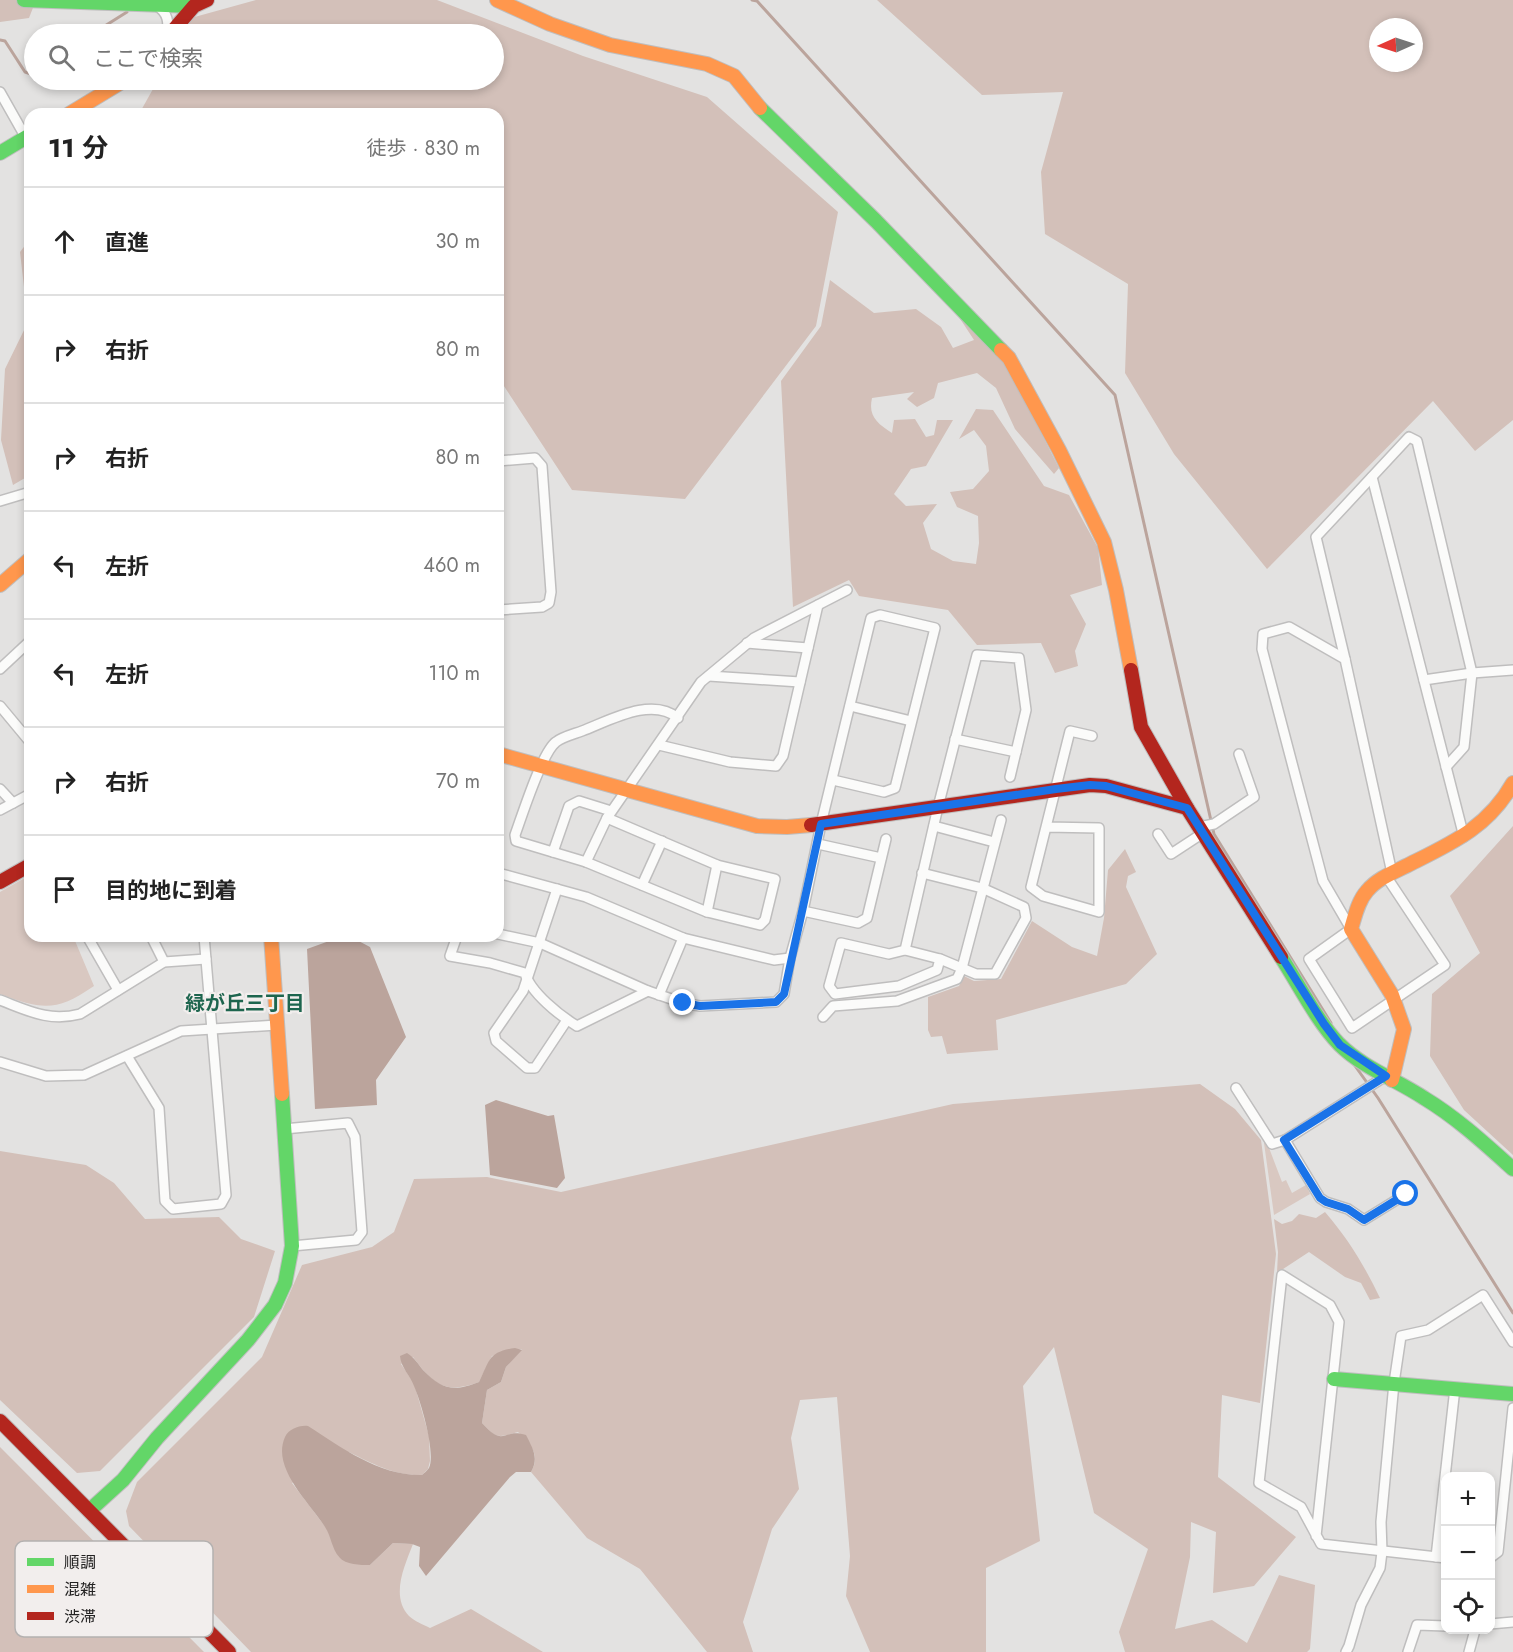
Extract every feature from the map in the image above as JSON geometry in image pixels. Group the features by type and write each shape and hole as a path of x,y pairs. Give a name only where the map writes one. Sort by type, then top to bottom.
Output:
{"street":[{"path":"24,0 200,3"},
{"path":"497,0 550,24 610,45 707,64 734,76 759,107 876,221 1009,358 1059,450 1104,542 1116,590 1142,727 1187,808 1206,827 1324,1024 1340,1045 1380,1082 1456,1119 1513,1169"},
{"path":"153,3 166,14 168,24"},
{"path":"179,24 200,3"},
{"path":"79,108 109,90"},
{"path":"0,92 24,131"},
{"path":"0,153 24,139"},
{"path":"1446,767 1464,747 1472,673 1417,441 1408,437 1316,537 1345,659 1389,874 1445,965 1393,998 1352,1028 1309,959 1351,929 1358,905 1368,891 1389,874 1464,837 1483,823 1506,799 1513,783"},
{"path":"504,461 535,458 542,466 551,591 549,603 542,607 504,610"},
{"path":"1372,477 1464,837"},
{"path":"0,501 24,494"},
{"path":"0,585 24,564"},
{"path":"586,862 609,814 701,682 747,643 847,590"},
{"path":"658,745 730,762 776,766 783,756 818,605"},
{"path":"504,935 540,943 648,991 683,1003 700,1006 776,1002 784,994 821,824 871,618 880,615 935,628 895,788 884,792 833,780"},
{"path":"1236,1088 1272,1144 1284,1140 1380,1082 1404,1029 1393,998 1323,881 1262,649 1263,634 1289,627 1345,659"},
{"path":"747,643 808,648"},
{"path":"0,669 24,649"},
{"path":"905,950 938,807 977,655 1019,658 1026,710 1010,777"},
{"path":"1424,680 1513,670"},
{"path":"709,676 800,682"},
{"path":"0,705 24,735"},
{"path":"850,706 911,721"},
{"path":"553,852 569,806 579,801 717,865 775,879 765,920 760,925 706,912 586,862 516,841 514,835 540,766 555,742 631,712 656,710 671,712 678,718"},
{"path":"1046,827 1099,828 1099,912 1043,896 1031,887 1046,827 1056,789 1070,731 1092,736"},
{"path":"955,739 1016,753"},
{"path":"1158,834 1171,854 1206,827 1254,797 1239,754"},
{"path":"504,756 757,826 787,827 821,824 1090,785 1106,786 1187,808"},
{"path":"0,789 13,804"},
{"path":"0,810 24,798"},
{"path":"823,1017 833,1006 897,1001 957,979 962,968 1000,820"},
{"path":"934,826 994,842"},
{"path":"803,911 858,923 867,918 886,839"},
{"path":"642,885 662,841"},
{"path":"818,844 881,858"},
{"path":"706,912 717,865"},
{"path":"0,882 24,868"},
{"path":"922,873 982,888 1024,907 1026,918 995,974 976,974 940,959 905,950 889,954 841,943 829,986 835,994 899,986 937,970 940,959"},
{"path":"504,875 586,897 682,938 774,960 790,958"},
{"path":"558,889 524,991 494,1034 496,1041 527,1068 535,1068 567,1020"},
{"path":"658,995 682,938"},
{"path":"90,942 118,990"},
{"path":"154,942 164,962"},
{"path":"127,1056 159,1108 165,1201 173,1209 221,1204 226,1195 205,942"},
{"path":"90,1510 123,1480 157,1438 248,1340 275,1305 285,1283 292,1246 271,942"},
{"path":"454,942 450,956 490,963 525,973 536,992 577,1026 648,991"},
{"path":"0,1000 48,1017 68,1017 80,1014 164,962 206,958"},
{"path":"0,1062 46,1076 84,1075 181,1032 277,1025"},
{"path":"284,1129 348,1123 355,1137 362,1232 356,1240 292,1246"},
{"path":"1284,1140 1320,1198 1348,1209 1364,1220 1406,1194"},
{"path":"1316,1536 1339,1322 1330,1305 1282,1275 1259,1483 1301,1507 1316,1536 1321,1544 1441,1558"},
{"path":"1346,1652 1360,1605 1380,1568 1381,1521 1394,1383 1401,1336 1428,1330 1483,1295 1513,1342"},
{"path":"1334,1379 1513,1394"},
{"path":"1444,1526 1455,1388"},
{"path":"1495,1555 1498,1552 1513,1408"},
{"path":"0,1421 120,1541"},
{"path":"1495,1624 1513,1622"},
{"path":"1408,1652 1417,1625 1441,1626"},
{"path":"1469,1652 1474,1634"},
{"path":"213,1636 229,1652"}],"shaded area":[{"path":"0,0 36,0 29,18 0,22"},
{"path":"256,0 437,0 500,24 188,24 191,18"},
{"path":"877,0 1513,0 1513,420 1475,451 1433,401 1267,569 1174,454 1125,373 1128,284 1045,234 1041,172 1063,92 982,95"},
{"path":"504,26 583,56 707,97 838,212 816,326 685,499 572,490 504,386 504,108 142,108 152,90 504,90"},
{"path":"24,247 24,287 20,252"},
{"path":"830,280 874,313 916,309 941,327 953,348 974,340 955,311 1005,362 1059,468 1054,474 1015,429 996,388 977,373 938,383 934,398 917,407 907,399 914,392 872,398 871,410 878,422 892,433 894,420 915,419 926,437 934,435 937,420 953,420 926,466 911,469 894,494 906,506 937,504 923,523 931,549 953,561 976,564 979,543 978,516 957,507 950,492 973,489 989,471 986,446 974,430 959,439 976,409 993,410 1044,486 1069,495 1098,548 1102,585 1070,595 1086,624 1075,651 1078,666 1055,673 1041,643 977,645 948,610 859,596 849,580 793,607 781,381 821,326"},
{"path":"24,330 24,479 13,485 1,440 5,369"},
{"path":"1513,826 1513,1155 1464,1110 1430,1056 1432,994 1480,953 1450,896"},
{"path":"1125,849 1136,872 1128,876 1126,887 1157,954 1126,984 996,1020 998,1050 947,1054 942,1036 931,1037 928,1030 928,997 959,986 964,976 974,981 1001,979 1032,921 1072,947 1097,956 1104,918 1108,870"},
{"path":"24,878 24,942 76,942 94,986 69,1000 49,1006 27,1003 0,994 0,892"},
{"path":"326,942 360,942 370,947 406,1037 376,1080 377,1105 315,1109 307,949"},
{"path":"1200,1084 1235,1109 1261,1140 1276,1254 1260,1403 1222,1395 1218,1477 1296,1537 1254,1586 1213,1593 1216,1532 1191,1522 1190,1557 1175,1629 1212,1620 1247,1643 1279,1575 1315,1585 1310,1649 1307,1652 1125,1652 1119,1632 1148,1549 1094,1513 1054,1347 1023,1386 1040,1541 986,1568 986,1652 870,1652 846,1596 850,1556 837,1397 800,1400 791,1438 799,1489 772,1529 743,1622 753,1652 707,1652 640,1569 587,1538 531,1472 535,1455 518,1432 498,1436 482,1423 487,1390 501,1382 506,1367 522,1349 492,1356 479,1382 467,1386 441,1385 427,1374 413,1357 401,1364 414,1383 429,1436 430,1461 428,1469 422,1475 393,1471 349,1452 292,1483 327,1529 339,1557 370,1565 393,1543 413,1544 403,1571 400,1599 403,1608 414,1620 430,1628 471,1609 543,1652 251,1652 213,1613 213,1541 144,1541 129,1526 126,1511 137,1482 262,1357 302,1265 372,1247 394,1232 414,1179 487,1177 561,1192 953,1104"},
{"path":"496,1100 548,1116 554,1115 565,1178 557,1188 490,1175 485,1105"},
{"path":"1266,1140 1282,1182 1286,1180 1292,1193 1306,1185 1310,1194 1274,1215 1264,1143"},
{"path":"0,1151 86,1165 114,1183 145,1219 219,1217 241,1239 275,1251 254,1317 100,1471 77,1473 0,1400"},
{"path":"1325,1212 1356,1253 1380,1298 1370,1300 1361,1283 1345,1277 1309,1252 1277,1273 1278,1252 1274,1219 1282,1224 1292,1221 1299,1214 1316,1218"},
{"path":"515,1348 522,1350 506,1367 501,1382 487,1390 482,1423 495,1435 518,1433 526,1435 535,1458 531,1472 516,1472 510,1477 426,1576 419,1566 420,1547 412,1544 393,1543 370,1565 353,1564 342,1560 325,1527 294,1485 288,1473 283,1461 282,1449 287,1434 295,1428 308,1426 376,1466 406,1474 422,1475 429,1468 431,1461 429,1440 417,1394 400,1356 407,1353 436,1382 455,1388 479,1382 491,1358 500,1352"},
{"path":"0,1447 94,1541 15,1541 15,1637 189,1637 204,1652 0,1652"}],"waterway":[{"path":"752,0 757,1 1115,395 1214,834 1331,1023"},
{"path":"108,24 127,12"},
{"path":"0,40 5,41 24,70"},
{"path":"1353,1063 1378,1098 1513,1313"}],"traffic: fast":[{"path":"24,0 194,6"},
{"path":"760,108 876,221 1001,350"},
{"path":"0,153 24,139"},
{"path":"1281,957 1316,1014 1339,1044 1359,1060 1414,1091 1448,1114 1513,1169"},
{"path":"90,1510 123,1480 157,1438 248,1340 275,1305 285,1283 292,1246 282,1094"},
{"path":"1334,1379 1513,1394"}],"traffic: slow":[{"path":"497,0 550,24 610,45 707,64 734,76 760,108"},
{"path":"79,108 109,90"},
{"path":"1001,350 1009,358 1059,450 1104,542 1116,590 1131,670"},
{"path":"0,585 24,564"},
{"path":"504,756 757,826 811,825"},
{"path":"1392,1080 1404,1029 1392,995 1351,929 1359,904 1367,891 1380,880 1453,842 1480,823 1503,799 1513,783"},
{"path":"271,942 282,1094"}],"traffic: jam":[{"path":"179,24 194,6 207,0"},
{"path":"1131,670 1141,727 1187,808 1281,957"},
{"path":"811,825 1090,785 1106,786 1187,808"},
{"path":"0,882 24,868"},
{"path":"0,1421 119,1541"},
{"path":"213,1636 229,1652"}],"district":[{"name":"緑が丘三丁目","path":"245,1003"}],"route":[{"path":"683,1003 700,1006 776,1002 784,994 821,824 1056,789 1090,785 1106,786 1187,808 1324,1024 1340,1045 1386,1076 1284,1140 1320,1198 1348,1209 1364,1220 1406,1194"}]}
